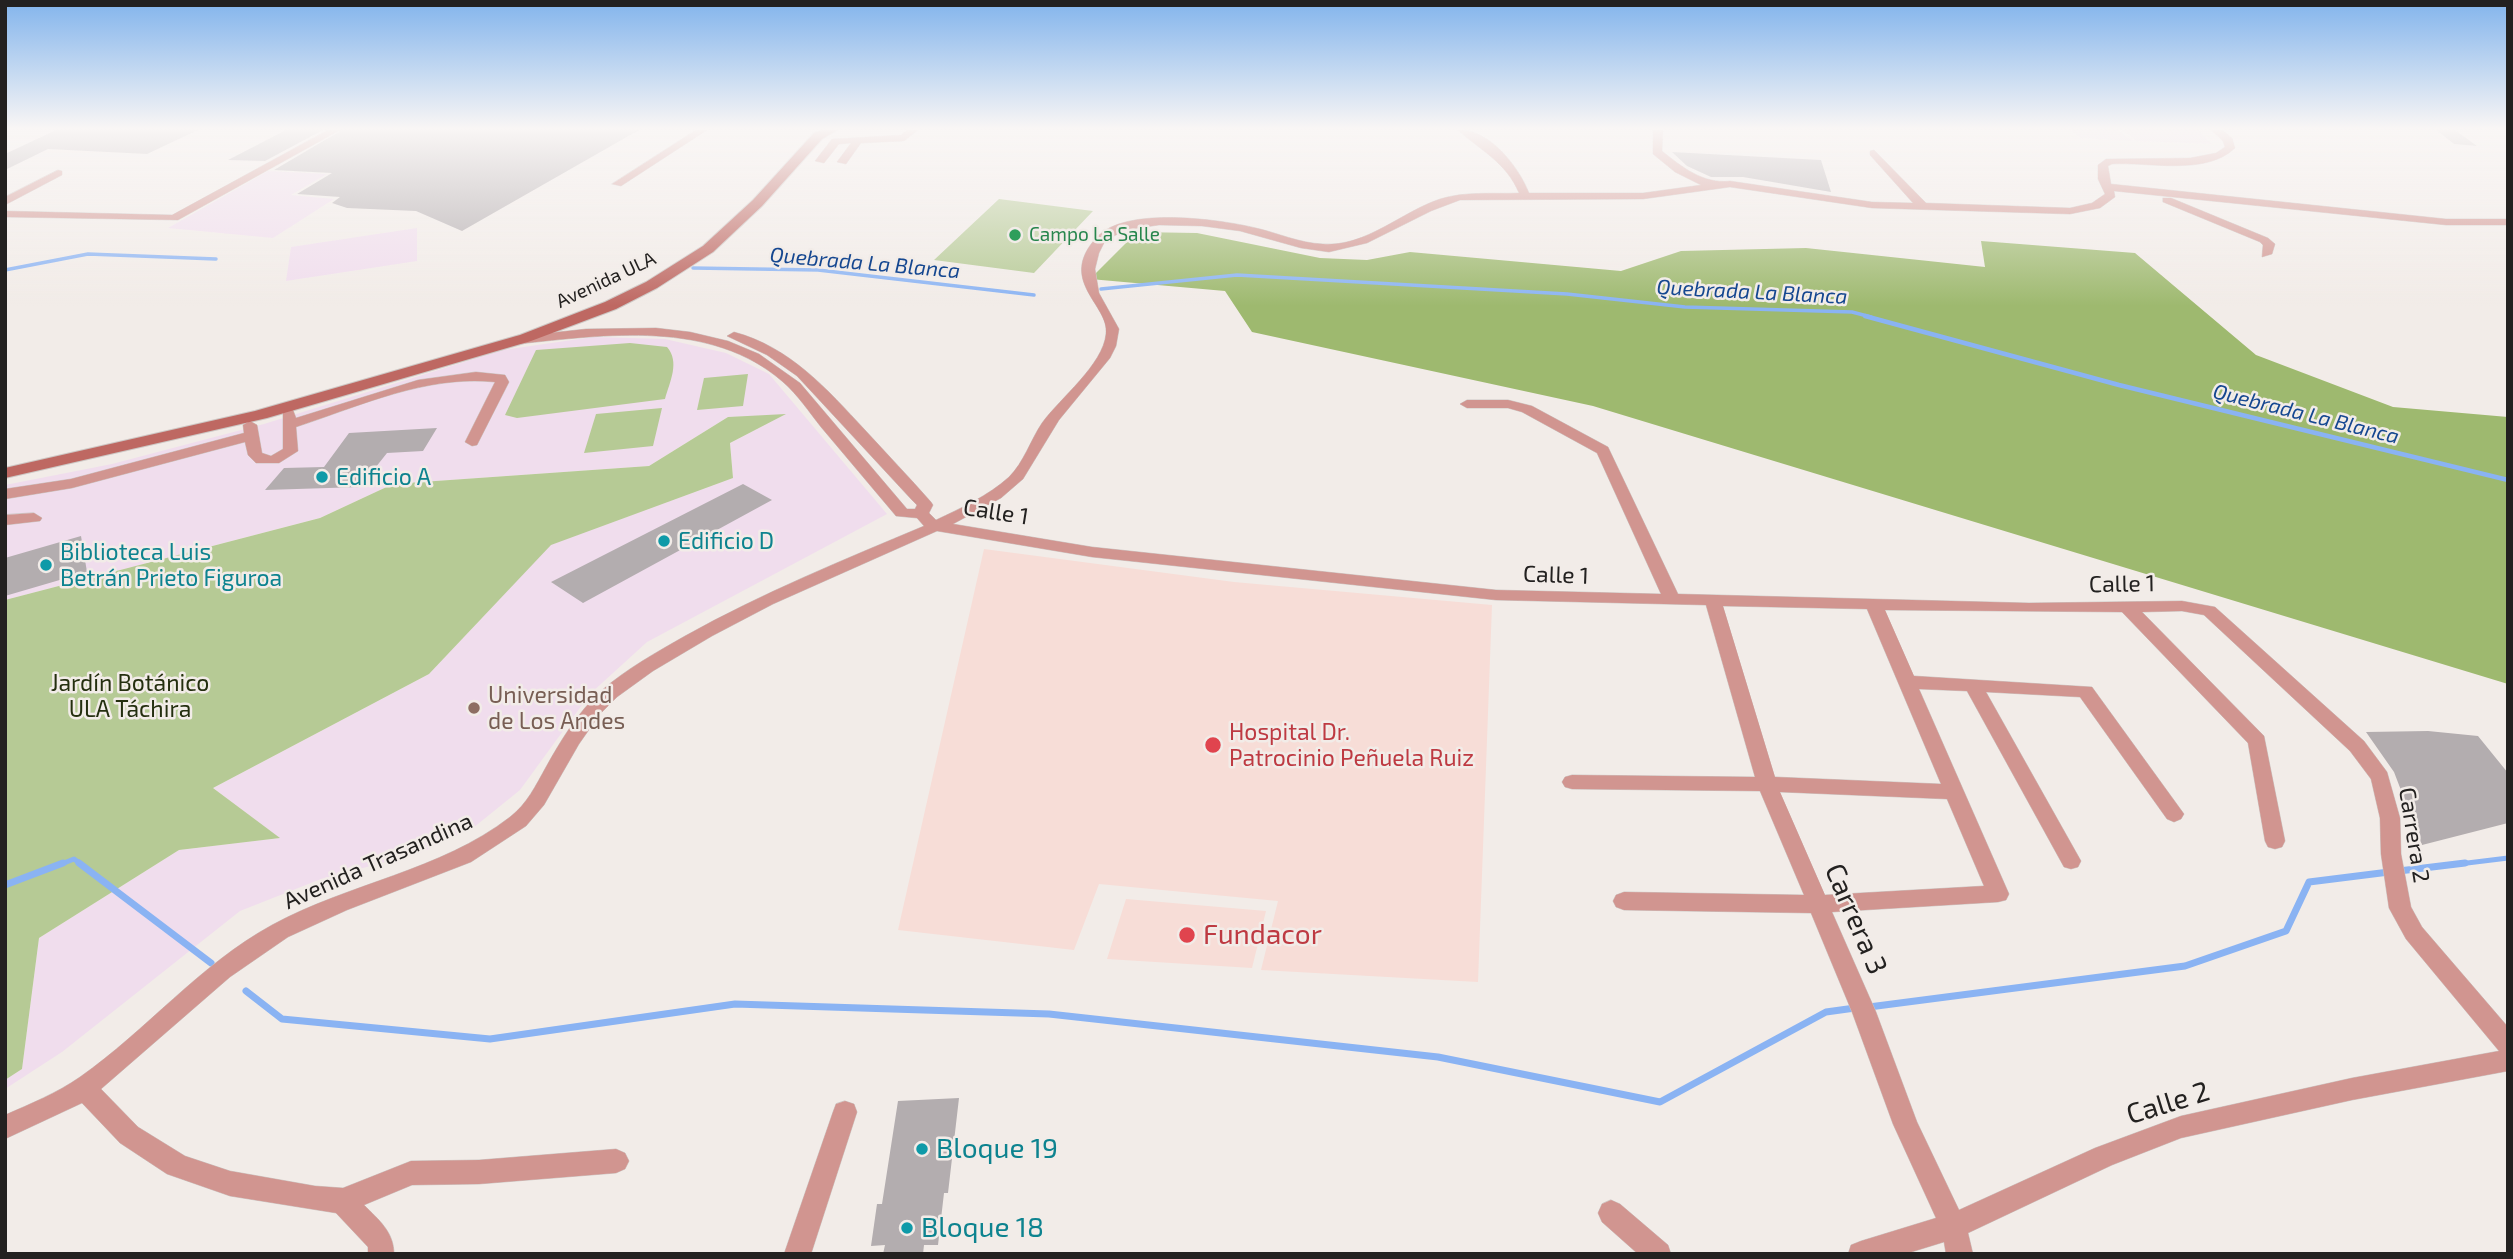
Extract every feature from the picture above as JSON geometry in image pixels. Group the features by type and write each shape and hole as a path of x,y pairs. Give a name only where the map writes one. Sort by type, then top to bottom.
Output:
{"street":[{"path":"5,202 29,189"},
{"path":"5,214 174,219 229,189"},
{"name":"Avenida ULA","path":"5,473 250,427 289,415 375,376 575,318 694,250 722,226 757,189"},
{"name":"Avenida ULA","path":"352,387 375,383 513,341 614,302 655,282 709,249 741,220 769,189"},
{"path":"1523,189 1525,196"},
{"name":"Avenida Trasandina","path":"5,1128 84,1089 197,991 274,934 316,912 441,865 521,820 544,792 558,761 582,725 616,688 769,599 927,520 979,503 1020,474 1049,424 1089,376 1113,333 1090,282 1090,258 1102,237 1136,226 1188,223 1251,230 1312,246 1339,247 1446,200 1525,196 1643,196 1693,189"},
{"name":"Avenida Trasandina","path":"1777,189 1859,204 2070,211 2096,206 2111,195 2109,189"},
{"path":"1907,189 1924,208"},
{"path":"2122,189 2446,222 2508,222"},
{"path":"2147,192 2254,234 2269,244 2266,254"},
{"path":"614,302 617,319"},
{"path":"575,318 617,319 706,329 762,345 780,355 797,366 829,397 900,475 925,505 927,520"},
{"path":"575,318 602,331"},
{"name":"Calle 1","path":"513,341 602,331 687,335 755,356 787,378 902,513 1092,552 1496,595 1874,605 2128,608 2182,606"},
{"path":"5,494 72,483 250,427 255,454 261,460 274,460 291,451 289,415 421,384 476,376 500,378 502,382 472,442"},
{"path":"1467,404 1508,404 1527,409 1603,450 1673,601"},
{"path":"5,520 34,518"},
{"name":"Carrera 3","path":"1713,601 1766,784 1864,1012 1905,1124 1953,1226 1960,1254"},
{"path":"1623,901 1817,904 1998,894 1874,605"},
{"name":"Carrera 2","path":"2182,606 2209,611 2220,618 2357,746 2380,778 2390,818 2400,908 2437,961 2507,1045"},
{"path":"2128,608 2257,741 2275,841"},
{"path":"1907,682 2085,691 2174,814"},
{"path":"1973,686 2071,860"},
{"path":"1572,782 1766,784 1955,792"},
{"name":"Calle 2","path":"1861,1254 1953,1226 2104,1156 2181,1127 2352,1089 2507,1045"},
{"path":"84,1089 130,1136 187,1169 287,1195 343,1201 411,1173 479,1172 616,1161"},
{"path":"797,1254 845,1112"},
{"path":"343,1201 381,1242 381,1254"},
{"path":"1611,1213 1658,1254"}],"shaded area":[{"path":"237,189 302,189 291,195 334,199 273,238 168,228"},
{"path":"417,228 417,261 286,281 291,247"},
{"name":"Universidad de Los Andes","path":"593,337 665,339 726,353 769,374 887,514 647,642 590,694 520,790 473,828 420,853 321,879 240,911 62,1052 5,1089 5,1080 22,1069 39,938 179,850 279,838 213,788 429,674 550,545 733,478 730,443 784,415 728,417 649,466 393,484 320,518 5,600 5,485 112,464 264,424 503,350"},
{"name":"Hospital Dr. Patrocinio Peñuela Ruiz","path":"984,549 1234,582 1492,605 1478,982 1261,970 1278,901 1099,884 1074,950 898,930"},
{"name":"Fundacor","path":"1126,899 1266,911 1252,968 1107,959"}],"green space":[{"name":"Campo La Salle","path":"999,199 1093,211 1034,273 934,260"},
{"path":"1137,232 1197,233 1320,258 1367,260 1410,252 1621,271 1681,251 1806,248 1985,267 1981,241 2135,253 2256,355 2393,407 2508,417 2508,684 1593,406 1252,332 1225,291 1090,279"},
{"path":"630,343 667,347 671,353 673,372 665,399 517,418 505,415 536,350"},
{"path":"748,374 743,406 697,410 704,378"},
{"path":"662,408 653,446 584,453 596,414"},
{"name":"Jardín Botánico ULA Táchira","path":"786,414 730,443 733,478 551,545 429,674 213,788 280,838 179,850 39,938 22,1069 5,1080 5,600 320,518 393,484 649,466 728,417"}],"building":[{"path":"306,189 536,189 462,231 416,211 347,208 332,203 340,197 297,194"},
{"path":"437,428 423,451 387,453 360,487 265,490 284,468 324,467 349,433"},
{"name":"Edificio D","path":"743,484 772,500 583,603 551,582"},
{"name":"Biblioteca Luis Betrán Prieto Figuroa","path":"81,536 87,572 5,596 5,558"},
{"path":"2428,731 2478,736 2508,773 2508,823 2422,845 2394,772 2366,732"},
{"path":"959,1098 948,1193 944,1193 938,1245 924,1245 923,1254 883,1254 885,1245 871,1246 877,1204 882,1204 898,1101"}],"waterway":[{"name":"Quebrada La Blanca","path":"5,270 88,254 216,259"},
{"name":"Quebrada La Blanca","path":"693,268 818,270 1034,295"},
{"name":"Quebrada La Blanca","path":"1101,289 1237,275 1567,294 1685,307 1852,312 1871,317"},
{"name":"Quebrada La Blanca","path":"1865,316 2119,385 2508,480"},
{"path":"2451,865 2508,858"},
{"path":"59,865 74,859 82,865"},
{"path":"5,885 63,863"},
{"path":"79,863 211,963"},
{"path":"2399,871 2465,863"},
{"path":"1869,1007 2185,966 2286,931 2309,882 2389,872"},
{"path":"246,991 282,1019 490,1039 735,1004 1049,1014 1438,1057 1660,1102 1826,1012 1855,1008"}],"place":[{"name":"Campo La Salle","path":"1015,235"},
{"name":"Edificio A","path":"322,477"},
{"name":"Edificio D","path":"664,541"},
{"name":"Biblioteca Luis Betrán Prieto Figuroa","path":"46,565"},
{"name":"Universidad de Los Andes","path":"474,708"},
{"name":"Hospital Dr. Patrocinio Peñuela Ruiz","path":"1213,745"},
{"name":"Fundacor","path":"1187,935"},
{"name":"Bloque 19","path":"922,1149"},
{"name":"Bloque 18","path":"907,1228"}]}
